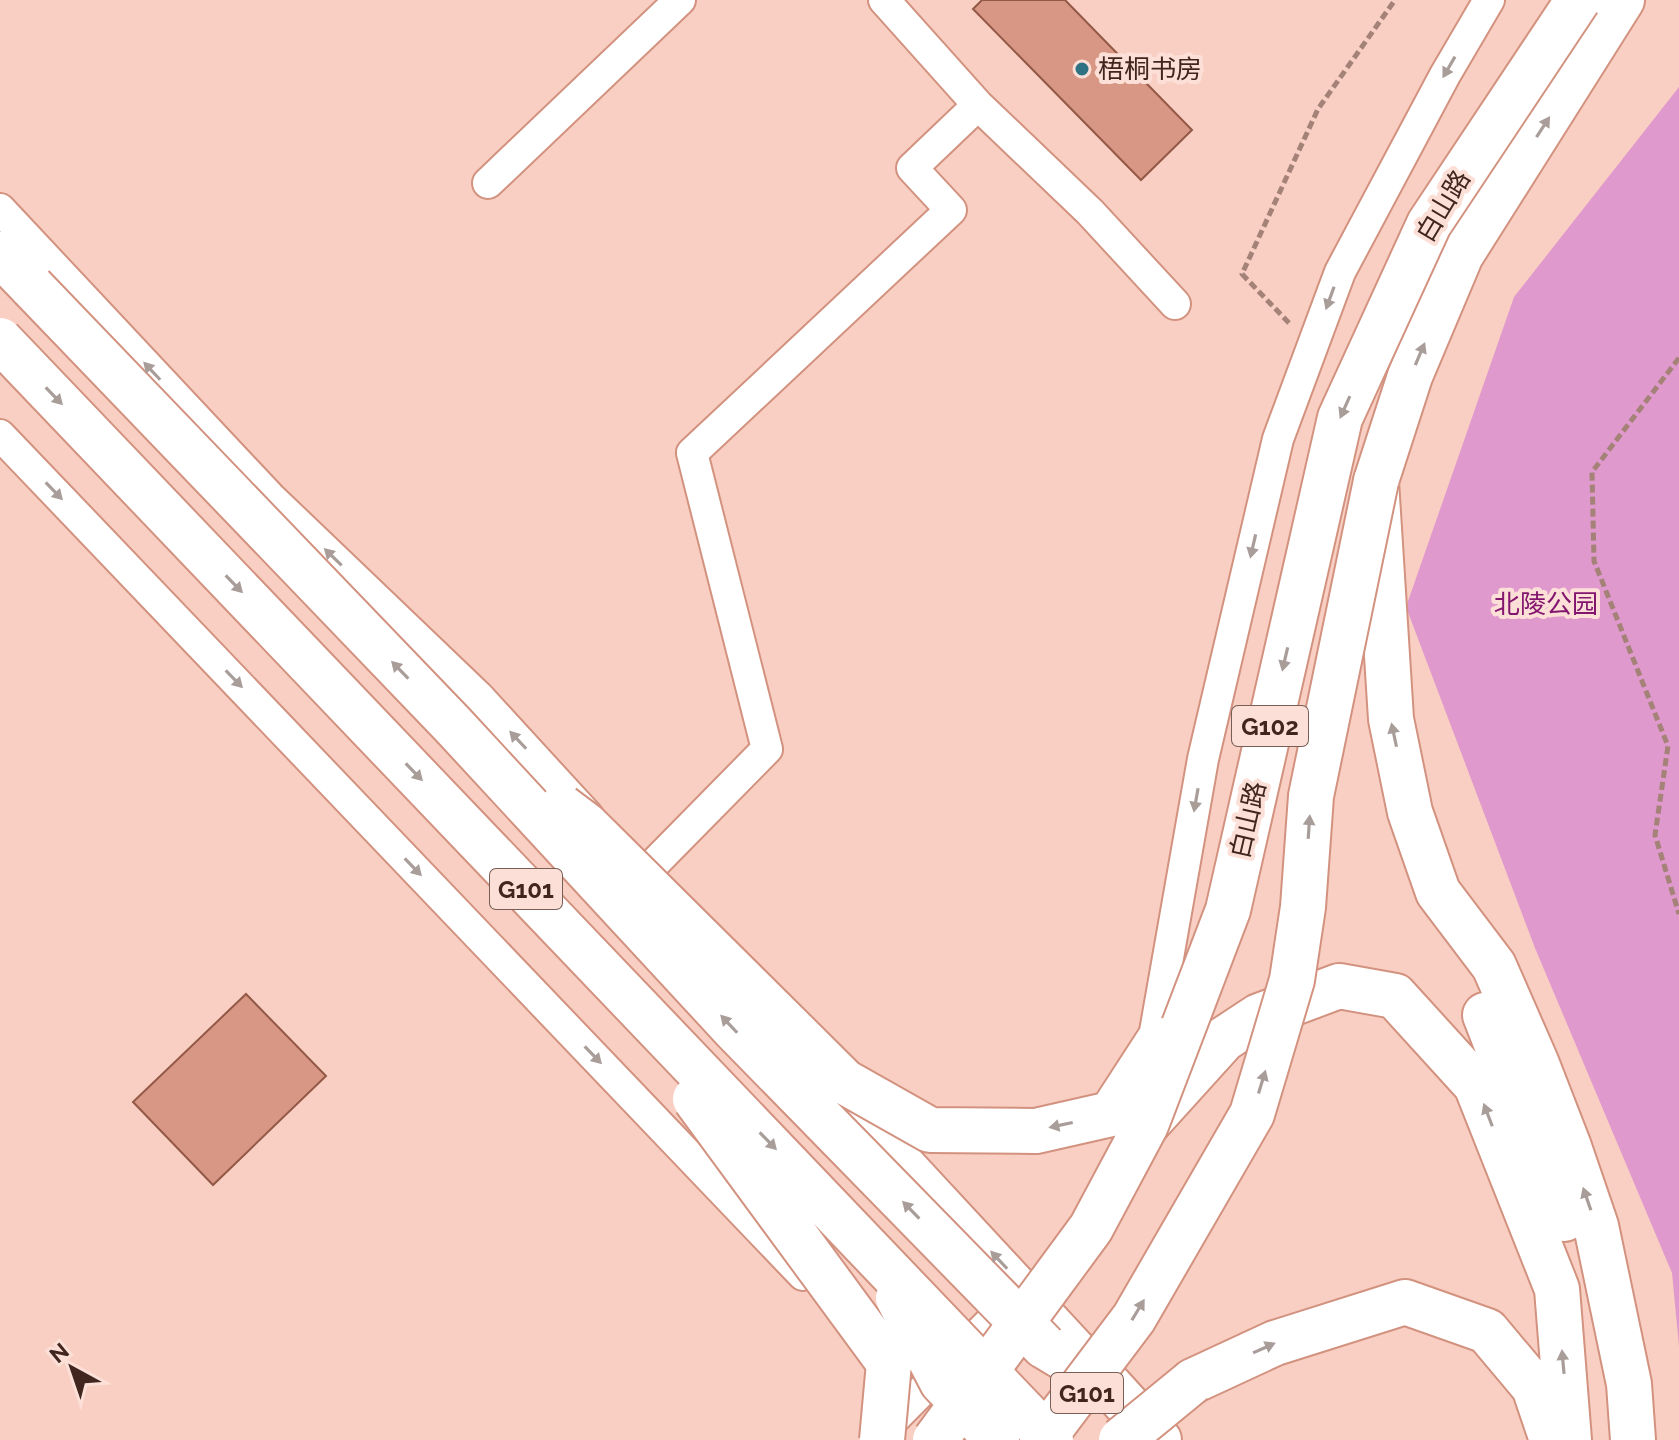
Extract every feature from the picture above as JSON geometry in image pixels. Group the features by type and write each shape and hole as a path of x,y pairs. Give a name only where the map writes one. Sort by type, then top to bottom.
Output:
{"highway":[{"name":"白山路","path":"935,1440 1091,1228 1146,1125 1228,910 1340,418 1429,224 1578,0"},
{"name":"白山路","path":"1042,1440 1134,1318 1252,1114 1292,980 1303,907 1311,796 1376,481 1410,376 1461,255 1622,0"},
{"name":"G101","path":"0,254 452,724 734,1029 1044,1346 1130,1440"},
{"name":"G101","path":"0,340 1051,1440"},
{"path":"1376,481 1391,719 1410,812 1576,1249 1606,1392 1608,1440"},
{"path":"452,724 586,825 845,1082 930,1130 1036,1131 1111,1114 1157,1044 1275,701"},
{"path":"1438,892 1494,966 1569,1147 1596,1226 1629,1384 1633,1440"},
{"path":"592,958 889,1363 882,1440"},
{"path":"1146,1125 1224,1039 1259,1016 1339,986 1395,996 1476,1085 1557,1289 1569,1440"},
{"path":"875,1253 942,1382 997,1440"},
{"path":"1121,1440 1193,1381 1275,1343 1405,1302 1487,1331 1534,1387 1552,1440"},
{"path":"1044,1346 1110,1386 1159,1440"}],"street":[{"path":"488,183 680,0"},
{"path":"884,0 978,105 1090,212 1175,304"},
{"path":"872,1440 1025,1287 1081,1213 1144,1092 1203,759 1278,439 1340,272 1445,75 1489,0"},
{"path":"643,875 767,749 692,453 951,210 912,168 978,105"},
{"path":"0,209 259,486 478,696 1166,1440"},
{"path":"0,435 960,1440"}],"path":[{"path":"1312,347 1242,274 1318,109 1395,0"},
{"path":"1679,358 1592,472 1594,561 1668,746 1655,835 1679,914"}],"green space":[{"name":"北陵公园","path":"1679,87 1679,1346 1672,1273 1535,948 1406,607 1514,297"}],"building":[{"name":"梧桐书房","path":"982,0 1065,0 1192,130 1141,180 973,9"},
{"path":"246,994 326,1076 213,1185 133,1102"}],"place":[{"name":"梧桐书房","path":"1082,69"}]}
